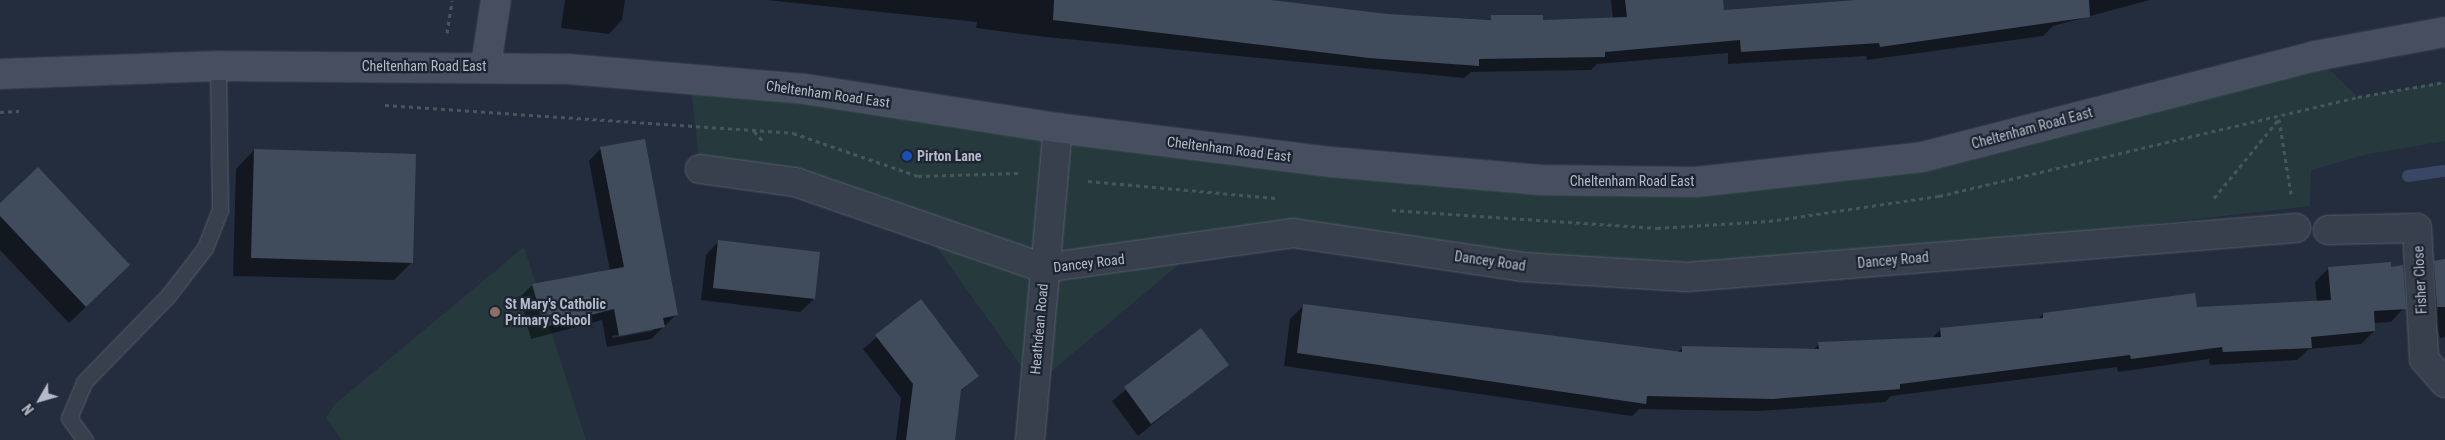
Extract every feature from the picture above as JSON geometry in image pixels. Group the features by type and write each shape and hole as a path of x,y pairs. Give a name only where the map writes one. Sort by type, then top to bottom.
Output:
{"main road":[{"path":"486,65 496,0"},
{"name":"Cheltenham Road East","path":"0,74 218,66 486,65 805,89 1058,128 1332,162 1541,180 1696,182 1922,157 2306,58 2445,32"}],"street":[{"name":"Heathdean Road","path":"1030,440 1058,128"},
{"name":"Dancey Road","path":"700,169 795,182 1044,268 1293,233 1523,267 1687,277 2296,228"},
{"name":"Fisher Close","path":"2328,230 2416,228 2424,359 2445,383"}],"lane":[{"path":"86,440 69,418 84,382 167,297 205,248 220,210 218,66"}],"path":[{"path":"2184,236 2278,119 2358,97 2445,82"},
{"path":"374,104 754,130"},
{"path":"0,112 30,110"},
{"path":"2278,119 2296,228"}],"green space":[{"path":"2315,56 2358,97 2445,82 2445,141 2368,154 2311,170 2310,206 1687,277 1293,233 1196,250 1035,385 920,224 700,169 690,78 1541,180 1922,157"},
{"name":"St Mary's Catholic Primary School","path":"524,247 586,440 342,440 326,418 334,405"}],"building":[{"path":"1054,0 1271,0 1387,14 1491,20 1491,15 1543,15 1543,20 1627,17 1625,0 1723,0 1724,10 1856,0 2089,0 2090,17 1880,47 1879,43 1741,52 1740,40 1605,52 1605,57 1479,59 1479,66 1369,58 1053,20"},
{"path":"645,139 678,315 663,318 665,327 619,336 614,309 544,327 532,284 624,267 600,147"},
{"path":"254,149 416,154 413,263 251,258"},
{"path":"38,167 130,265 86,307 0,216 0,203"},
{"path":"718,240 820,252 815,299 713,288"},
{"path":"2445,259 2445,307 2437,307 2434,261"},
{"path":"2391,262 2391,267 2403,265 2406,309 2374,311 2375,331 2311,337 2312,348 2223,352 2222,347 2131,359 2130,355 1900,384 1900,389 1773,399 1647,396 1646,404 1297,353 1303,304 1682,352 1682,346 1819,349 1818,342 1941,337 1940,328 2043,318 2043,313 2195,293 2197,307 2331,300 2328,267"},
{"path":"921,299 979,376 961,390 955,440 906,440 913,384 875,335"},
{"path":"1201,328 1229,365 1151,424 1124,387"}],"waterway":[{"path":"2408,176 2445,171"}],"place":[{"name":"Pirton Lane","path":"907,156"},
{"name":"St Mary's Catholic Primary School","path":"495,312"}]}
